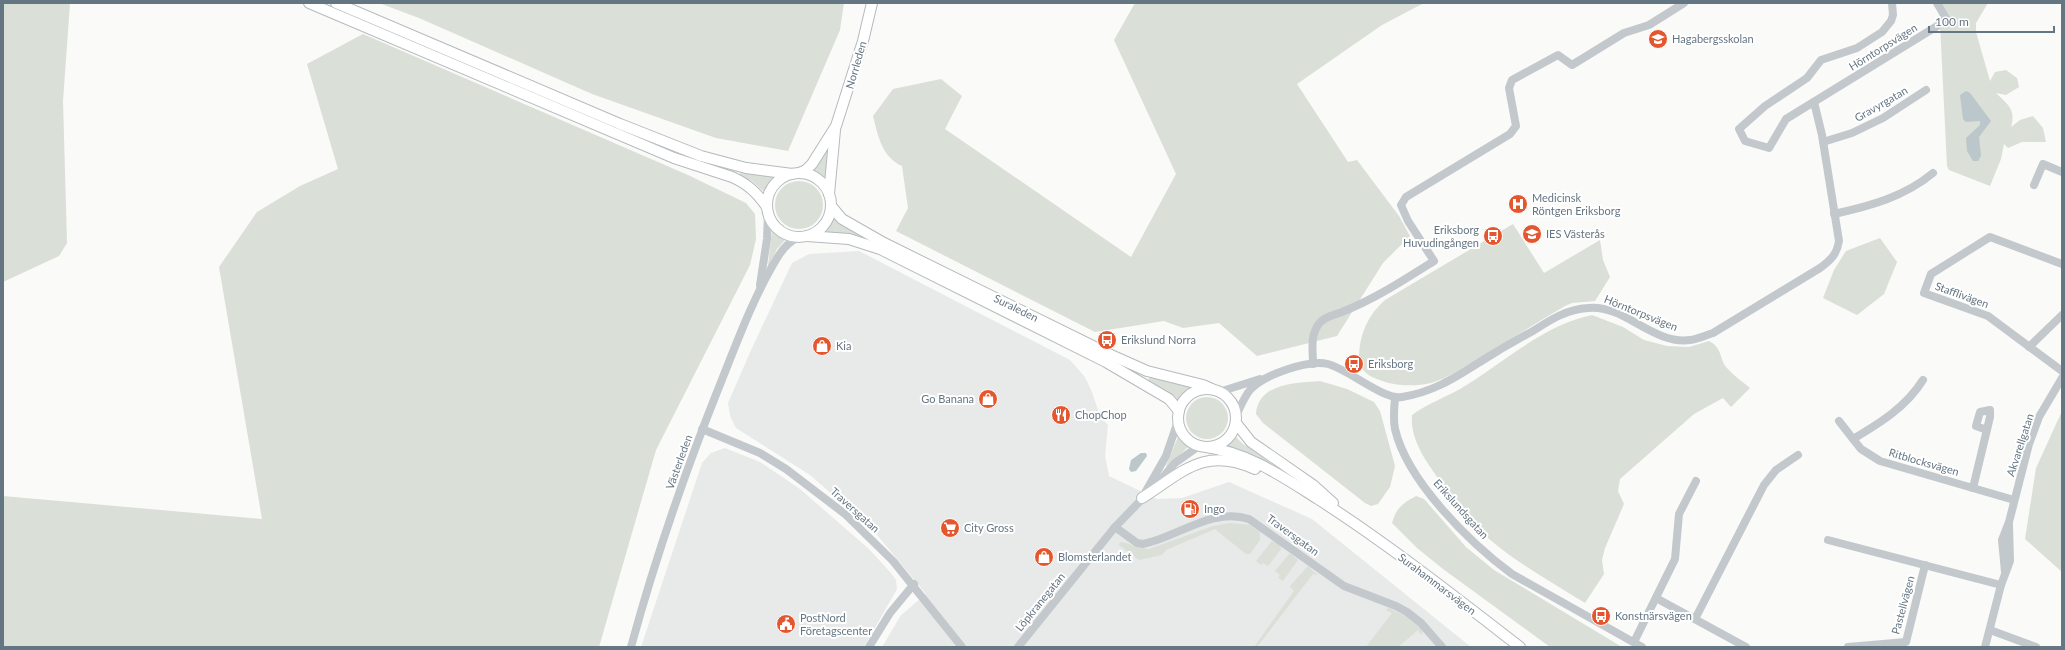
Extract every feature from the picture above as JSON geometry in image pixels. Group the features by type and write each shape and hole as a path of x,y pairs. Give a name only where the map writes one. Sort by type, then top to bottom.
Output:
{"main road":[{"path":"309,3 660,152 741,181 757,193 772,223 780,231 790,236 803,237 817,232 826,223 831,206 829,194 823,184 816,178 796,173 746,168 702,156 620,124 336,3"},
{"name":"Norrleden","path":"829,194 836,126 863,41 872,3"},
{"name":"Norrleden","path":"796,173 806,170 812,164 836,126"},
{"path":"767,211 768,195 773,185 781,178 796,173"},
{"name":"Suraleden","path":"831,206 842,220 884,243 1111,355 1147,371 1203,385 1216,391"},
{"name":"Suraleden","path":"803,237 849,239 880,249 1106,362 1168,399 1178,416"},
{"path":"1199,390 1216,391 1232,402 1236,420 1231,435 1225,441 1203,446 1189,440 1183,435 1178,416 1183,402 1192,393 1199,390"},
{"name":"Surahammarsvägen","path":"1236,420 1251,442 1313,485 1354,522"},
{"name":"Surahammarsvägen","path":"1203,446 1224,449 1265,466 1354,522 1520,647"},
{"path":"1142,498 1196,464 1207,460 1221,460 1248,466 1284,481 1354,522"}],"street":[{"path":"1314,364 1312,338 1318,324 1327,317 1366,302 1385,292 1434,261 1408,221 1401,205 1406,197 1510,134 1516,126 1509,88 1512,80 1558,55 1572,65 1624,33 1649,25 1684,3"},
{"name":"Hörntorpsvägen","path":"1892,3 1893,15 1891,21 1882,32 1857,48 1821,60 1807,78 1765,106 1738,129 1745,141 1769,148 1786,119 1947,20 1937,3"},
{"name":"Gravyrgatan","path":"1823,142 1852,133 1883,118 1926,90"},
{"name":"Hörntorpsvägen","path":"1395,398 1417,395 1438,388 1553,319 1577,309 1596,307 1610,311 1650,331 1679,340 1695,339 1713,333 1828,262 1834,256 1839,241 1823,142 1814,102"},
{"path":"2034,185 2043,164 2062,172"},
{"path":"1834,214 1868,206 1895,197 1933,173"},
{"name":"Västerleden","path":"760,290 767,239 767,211"},
{"name":"Västerleden","path":"631,647 664,536 702,429 760,290 781,252 789,242 803,237"},
{"name":"Stafflivägen","path":"2062,264 1990,237 1932,274 1924,293 1988,316 2062,371"},
{"path":"2029,346 2062,315"},
{"path":"1216,391 1280,371 1314,364 1328,364 1395,398"},
{"path":"1236,420 1249,391 1268,376"},
{"name":"Akvarellgatan","path":"1985,647 2005,572 2002,540 2009,522 2033,432 2062,378"},
{"path":"1853,439 1897,410 1910,397 1923,380"},
{"name":"Erikslundsgatan","path":"1395,398 1396,429 1406,458 1415,473 1464,533 1497,563 1512,574 1642,647"},
{"name":"Löpkranegatan","path":"1142,498 1166,456 1178,416"},
{"name":"Ritblocksvägen","path":"1839,421 1861,449 1880,461 2014,500"},
{"name":"Traversgatan","path":"702,429 760,453 812,487 869,536 914,584 962,647"},
{"path":"1973,488 1987,430"},
{"name":"Löpkranegatan","path":"1018,647 1115,527 1175,463 1203,446"},
{"path":"1695,619 1764,485 1776,470 1798,455"},
{"path":"1634,642 1674,559 1679,514 1696,481"},
{"name":"Traversgatan","path":"1115,527 1137,543 1143,544 1219,517 1242,517 1249,519 1256,522 1344,586 1391,604 1407,612 1421,623 1442,647"},
{"name":"Pastellvägen","path":"1828,540 2001,585"},
{"name":"Pastellvägen","path":"1848,647 1906,642 1925,565"},
{"path":"868,647 890,613 914,584"},
{"path":"1656,598 1746,647"},
{"path":"1990,630 2036,647"}],"shaded area":[{"path":"3,3 70,3 63,101 67,243 59,256 3,282"},
{"path":"379,3 844,3 840,30 788,151 716,138 592,94 419,18"},
{"path":"1135,3 1424,3 1382,25 1297,84 1348,162 1357,160 1399,216 1410,236 1383,263 1337,336 1257,356 1219,323 1183,328 1164,321 1095,332 896,231 908,208 902,166 895,162 885,151 879,138 873,116 893,89 941,79 962,96 945,129 1131,257 1176,174 1114,40"},
{"path":"1939,3 1988,3 1976,23 1976,32 1990,81 1995,72 2006,70 2017,78 2019,87 2006,95 1996,93 2012,111 2011,127 2020,120 2033,116 2043,128 2046,142 2022,142 2008,148 2004,144 2001,159 1990,186 1949,170 1947,166"},
{"path":"363,34 688,175 746,203 755,214 756,239 750,265 656,450 599,647 3,647 3,496 262,519 219,267 257,212 300,186 338,169 307,64"},
{"path":"1966,91 1970,93 1991,121 1979,137 1981,156 1978,161 1973,161 1967,151 1966,138 1980,125 1980,121 1966,122 1963,119 1960,95"},
{"path":"829,145 826,179 813,170"},
{"path":"740,173 774,177 764,192 752,181 740,175"},
{"path":"794,181 804,181 813,185 819,191 822,196 822,214 813,225 804,229 794,229 785,225 779,219 775,210 775,200 779,191 785,185"},
{"path":"834,218 844,227 865,236 825,232"},
{"path":"1513,224 1544,273 1600,240 1603,260 1610,277 1595,301 1572,303 1565,306 1462,369 1431,383 1411,385 1390,383 1366,373 1361,367 1359,360 1361,339 1366,325 1379,306 1385,300"},
{"path":"772,231 785,240 777,249 768,265"},
{"path":"1880,238 1897,262 1884,294 1857,315 1823,298 1834,270 1846,251"},
{"path":"859,251 1070,360 1085,377 1100,416 1108,425 1105,456 1109,476 1157,499 1182,498 1229,482 1312,519 1471,647 882,647 901,615 926,594 873,530 810,475 736,428 730,416 728,403 792,263 809,254"},
{"path":"1592,315 1623,327 1644,340 1667,346 1689,347 1709,341 1717,347 1723,362 1728,369 1750,388 1731,407 1723,398 1694,414 1620,479 1618,491 1624,504 1605,548 1602,560 1604,574 1585,603 1539,575 1495,544 1465,515 1419,449 1413,432 1412,415 1460,389 1540,336 1574,320"},
{"path":"1150,377 1193,387 1185,392 1178,400 1173,395 1148,380"},
{"path":"1320,381 1347,389 1374,402 1380,411 1395,466 1390,487 1378,504 1371,506 1365,503 1263,423 1256,414 1258,404 1263,396 1271,390 1290,384"},
{"path":"1203,397 1211,397 1219,400 1225,406 1228,418 1225,430 1219,436 1211,439 1203,439 1195,436 1189,430 1186,422 1186,414 1189,406 1195,400"},
{"path":"2062,411 2062,572 2025,539 2036,468"},
{"path":"1178,437 1188,447 1167,467 1166,466"},
{"path":"1236,437 1243,444 1272,463 1226,447"},
{"path":"725,448 760,462 800,489 869,549 896,580 897,589 864,647 641,647 702,463 711,453"},
{"path":"1141,453 1146,453 1147,456 1136,471 1131,472 1129,469 1131,460"},
{"path":"1416,496 1424,499 1466,547 1494,570 1622,647 1550,647 1443,569 1417,548 1392,523 1401,506"},
{"path":"1230,523 1250,525 1260,532 1260,540 1250,554 1246,554 1215,529 1166,550 1162,555 1139,560 1119,545 1120,542 1149,549 1213,526"},
{"path":"1272,541 1280,545 1281,549 1268,566 1263,563 1261,565 1256,561"},
{"path":"1290,553 1298,560 1283,581 1278,578 1280,575 1275,571"},
{"path":"1308,566 1318,576 1313,574 1257,647 1254,647 1294,591 1290,587 1291,585"},
{"path":"1389,608 1407,617 1423,630 1422,634 1421,635 1418,630 1398,647 1366,647 1392,613 1386,610"}],"place":[{"name":"Hagabergsskolan","path":"1658,39"},
{"name":"Medicinsk Röntgen Eriksborg","path":"1518,204"},
{"name":"IES Västerås","path":"1532,234"},
{"name":"Eriksborg Huvudingången","path":"1493,236"},
{"name":"Erikslund Norra","path":"1107,340"},
{"name":"Kia","path":"822,346"},
{"name":"Eriksborg","path":"1354,364"},
{"name":"Go Banana","path":"988,399"},
{"name":"ChopChop","path":"1061,415"},
{"name":"Ingo","path":"1190,509"},
{"name":"City Gross","path":"950,528"},
{"name":"Blomsterlandet","path":"1044,557"},
{"name":"Konstnärsvägen","path":"1601,616"},
{"name":"PostNord Företagscenter","path":"786,624"}]}
